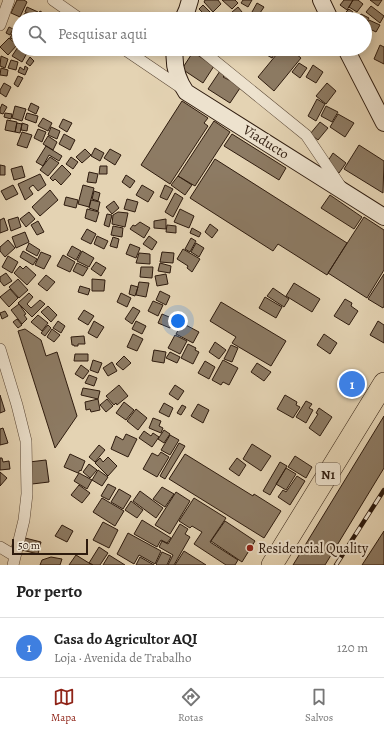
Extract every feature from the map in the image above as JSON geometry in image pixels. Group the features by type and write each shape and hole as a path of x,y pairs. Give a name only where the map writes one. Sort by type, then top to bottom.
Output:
{"highway":[{"name":"N1","path":"272,565 384,383"},
{"name":"N1","path":"288,565 384,408"}],"street":[{"path":"0,25 9,0"},
{"path":"53,0 70,12"},
{"path":"186,12 190,0"},
{"path":"321,0 327,12"},
{"path":"134,56 186,92"},
{"name":"Viaducto","path":"175,56 175,68 178,80 186,92 384,217"},
{"path":"209,56 306,135 344,191"},
{"path":"350,56 384,123"},
{"path":"0,349 18,405 26,441 27,494 24,520 14,560 0,547"}],"building":[{"path":"17,0 24,0 27,2 22,12 11,13"},
{"path":"205,0 218,0 221,4 213,12 204,2"},
{"path":"222,0 235,0 238,3 232,9"},
{"path":"243,0 252,0 248,7 241,3"},
{"path":"344,0 353,0 347,10 340,5"},
{"path":"353,0 358,0 363,4 357,12 349,7"},
{"path":"370,0 382,0 378,6"},
{"path":"257,3 264,7 261,12 252,12"},
{"path":"203,5 210,12 202,12 199,9"},
{"path":"371,6 384,16 380,23 372,17 372,12 366,12"},
{"path":"27,7 38,12 25,12"},
{"path":"238,7 242,12 232,12"},
{"path":"349,9 353,12 346,12"},
{"path":"372,21 380,25 376,32 372,30"},
{"path":"9,27 12,28 10,35 6,33"},
{"path":"9,38 12,41 12,51 8,55 0,47"},
{"path":"380,45 384,47 384,64 374,59"},
{"path":"1,56 8,59 5,68 0,66"},
{"path":"12,56 25,56 22,62"},
{"path":"190,56 199,56 214,66 203,83 182,69"},
{"path":"275,56 299,56 301,58 274,91 258,77"},
{"path":"30,57 34,61 30,66 26,63"},
{"path":"11,60 18,62 16,70 8,68"},
{"path":"299,63 307,68 300,78 292,72"},
{"path":"313,65 323,72 316,83 306,77"},
{"path":"25,66 28,68 25,75 18,72 20,67 24,70"},
{"path":"1,68 8,70 7,76 0,75"},
{"path":"220,71 225,75 223,77 229,80 231,77 242,85 230,103 208,89"},
{"path":"18,76 23,78 18,87 14,84"},
{"path":"4,83 11,87 6,97 0,93"},
{"path":"327,83 336,91 326,104 316,96"},
{"path":"317,99 325,104 316,121 308,116"},
{"path":"182,101 208,118 204,123 208,126 170,184 141,165"},
{"path":"31,103 39,107 36,114 28,110"},
{"path":"2,104 7,107 3,114 0,113"},
{"path":"15,106 26,109 22,121 12,118"},
{"path":"326,106 338,112 332,122 321,116"},
{"path":"5,113 12,114 11,119 4,117"},
{"path":"27,113 38,116 36,123 25,119"},
{"path":"338,114 354,123 345,137 330,127"},
{"path":"43,118 52,123 48,131 38,126"},
{"path":"63,119 72,123 67,132 59,127"},
{"path":"7,120 17,122 15,132 5,130"},
{"path":"214,121 230,132 195,186 178,176"},
{"path":"320,122 328,128 318,140 310,134"},
{"path":"17,123 22,124 20,133 15,132"},
{"path":"22,123 28,125 27,131 21,130"},
{"path":"51,127 60,131 57,139 48,135"},
{"path":"38,129 46,132 42,142 34,138"},
{"path":"22,132 32,135 27,148 17,145"},
{"path":"64,134 75,140 70,150 59,144"},
{"path":"232,134 286,168 279,180 224,146"},
{"path":"48,136 57,142 53,150 43,144"},
{"path":"359,145 384,161 383,193 344,169"},
{"path":"46,146 62,156 59,161 49,155 43,166 36,162"},
{"path":"95,148 104,153 100,161 91,156"},
{"path":"85,149 91,155 82,163 76,157"},
{"path":"110,149 121,155 115,165 104,158"},
{"path":"333,153 346,163 339,173 326,164"},
{"path":"50,157 59,163 48,176 40,170"},
{"path":"71,157 78,162 73,169 66,164"},
{"path":"215,159 347,243 327,275 278,244 273,251 190,198"},
{"path":"0,165 5,166 5,175 0,175"},
{"path":"62,165 71,174 61,185 55,179 53,181 50,178"},
{"path":"22,166 25,177 14,180 11,169"},
{"path":"100,166 107,166 107,174 99,174"},
{"path":"89,172 98,174 96,183 87,182"},
{"path":"40,174 46,185 38,191 33,185 29,188 33,194 25,200 18,184"},
{"path":"126,175 135,181 130,188 122,182"},
{"path":"178,176 192,185 185,195 171,185"},
{"path":"13,185 18,194 6,200 1,191"},
{"path":"83,185 94,188 89,207 78,204"},
{"path":"142,185 154,192 148,202 136,195"},
{"path":"165,185 173,189 167,200 160,197"},
{"path":"50,190 58,200 40,216 32,207"},
{"path":"94,191 100,193 98,201 92,199"},
{"path":"175,193 183,198 173,217 165,212"},
{"path":"330,195 362,217 354,229 321,208"},
{"path":"66,197 78,200 76,208 64,205"},
{"path":"127,199 138,202 135,212 124,209"},
{"path":"91,200 100,202 98,211 89,208"},
{"path":"114,201 119,208 112,214 106,207"},
{"path":"87,209 99,212 96,222 85,218"},
{"path":"180,209 194,216 189,228 174,222"},
{"path":"29,212 35,219 26,227 20,219"},
{"path":"118,212 128,213 125,227 112,224 113,215"},
{"path":"107,214 112,215 109,227 104,225"},
{"path":"18,217 21,227 11,231 8,220"},
{"path":"364,217 384,230 384,270 367,298 328,273"},
{"path":"4,218 8,230 0,233 0,220"},
{"path":"166,219 166,229 154,228 154,221"},
{"path":"38,221 44,232 37,235 31,225"},
{"path":"140,222 150,228 144,238 130,229 133,225 135,226"},
{"path":"210,224 218,230 212,238 205,232"},
{"path":"167,225 176,226 176,233 166,232"},
{"path":"113,226 123,228 122,237 111,235"},
{"path":"192,228 201,233 199,237 190,233"},
{"path":"87,229 96,234 91,244 81,239"},
{"path":"25,232 29,242 16,248 12,237"},
{"path":"97,236 108,241 104,249 94,244"},
{"path":"149,236 157,242 152,250 143,244"},
{"path":"113,237 119,239 117,248 110,246"},
{"path":"191,238 196,241 190,252 185,249"},
{"path":"8,240 15,248 5,257 0,251 0,247"},
{"path":"29,243 40,250 37,256 26,250"},
{"path":"196,243 204,248 199,257 191,252"},
{"path":"130,244 140,248 136,258 126,254"},
{"path":"72,246 81,251 76,260 67,255"},
{"path":"183,249 200,259 192,272 187,268 188,266 177,259"},
{"path":"23,251 37,259 33,265 20,257"},
{"path":"82,251 94,258 89,267 77,261"},
{"path":"41,252 51,256 44,269 35,265"},
{"path":"162,252 174,253 173,263 160,262"},
{"path":"139,253 150,254 150,264 136,263"},
{"path":"63,255 75,262 70,272 57,266"},
{"path":"8,256 18,262 12,273 2,267"},
{"path":"96,262 106,268 101,276 91,269"},
{"path":"77,263 88,268 83,276 73,271"},
{"path":"160,263 171,266 170,273 158,271"},
{"path":"20,266 23,269 26,266 36,275 27,285 14,273"},
{"path":"141,267 153,267 152,278 140,277"},
{"path":"6,273 12,281 4,286 0,281 0,277"},
{"path":"166,274 168,284 157,286 155,276"},
{"path":"384,274 384,306 383,308 368,299"},
{"path":"46,275 55,282 47,291 38,284"},
{"path":"18,279 28,290 19,298 9,287"},
{"path":"92,279 105,280 104,291 92,291"},
{"path":"139,282 149,283 146,297 136,295"},
{"path":"294,283 320,299 312,312 286,296"},
{"path":"131,285 138,287 135,296 129,294"},
{"path":"80,286 90,289 88,295 78,292"},
{"path":"273,288 289,299 284,307 267,296"},
{"path":"10,289 18,298 9,307 0,297"},
{"path":"160,291 170,296 166,305 156,300"},
{"path":"29,293 33,297 27,304 31,308 40,300 45,304 32,317 18,303"},
{"path":"121,293 131,298 127,307 117,302"},
{"path":"265,297 282,307 276,318 259,308"},
{"path":"345,299 352,303 351,306 358,311 349,325 334,316"},
{"path":"153,301 163,305 158,316 148,311"},
{"path":"221,302 286,341 271,366 232,343 236,337 210,321"},
{"path":"19,304 26,314 24,315 27,319 22,324 11,310"},
{"path":"48,306 57,315 51,322 41,312"},
{"path":"133,307 140,311 132,324 125,319"},
{"path":"84,310 94,316 88,325 78,319"},
{"path":"5,311 8,316 2,319 0,313"},
{"path":"162,314 174,319 170,328 158,323"},
{"path":"38,315 48,323 42,331 31,322"},
{"path":"17,319 22,325 18,328 13,322"},
{"path":"58,321 65,326 61,333 53,328"},
{"path":"94,321 104,327 97,338 88,333"},
{"path":"136,321 146,326 142,334 132,329"},
{"path":"378,321 384,325 384,343 370,335"},
{"path":"182,323 199,332 193,343 176,334"},
{"path":"48,325 51,328 45,336 41,333"},
{"path":"25,329 41,340 46,356 57,352 77,416 55,448 18,331"},
{"path":"52,329 60,335 54,342 47,337"},
{"path":"133,334 143,339 137,351 127,347"},
{"path":"324,334 337,343 330,354 317,345"},
{"path":"175,335 187,341 180,354 168,348"},
{"path":"84,336 85,344 78,344 78,346 72,345 71,337"},
{"path":"215,342 226,350 219,359 209,352"},
{"path":"188,344 196,348 195,350 199,352 193,364 181,358"},
{"path":"231,345 238,348 232,362 224,359"},
{"path":"154,350 166,352 164,363 152,361"},
{"path":"170,352 180,357 177,363 166,358"},
{"path":"75,354 88,354 88,361 74,361"},
{"path":"124,356 131,363 123,370 116,364"},
{"path":"93,360 102,363 98,373 90,370"},
{"path":"223,360 238,368 229,385 223,382 221,385 212,380"},
{"path":"205,361 215,367 209,379 198,373"},
{"path":"112,362 117,371 108,376 103,368"},
{"path":"257,363 271,372 264,381 251,372"},
{"path":"81,365 89,371 83,379 75,374"},
{"path":"89,375 97,378 94,386 85,383"},
{"path":"119,385 128,396 117,405 116,403 114,405 106,396"},
{"path":"175,385 184,391 178,400 169,394"},
{"path":"83,388 100,391 98,399 81,395"},
{"path":"0,395 5,411 0,413"},
{"path":"285,395 297,402 296,405 300,407 293,418 277,409"},
{"path":"98,399 100,410 91,412 90,409 86,410 85,402"},
{"path":"107,399 113,406 106,412 100,405"},
{"path":"306,401 312,404 309,408 313,410 306,423 296,417"},
{"path":"124,402 134,410 126,420 116,413"},
{"path":"164,403 173,408 169,417 159,412"},
{"path":"198,404 209,410 203,423 191,416"},
{"path":"182,405 186,407 181,415 177,413"},
{"path":"319,408 332,417 320,436 309,428 318,414 316,413"},
{"path":"136,409 147,418 138,430 127,421"},
{"path":"384,416 384,468 325,565 293,565"},
{"path":"153,418 161,421 159,426 163,428 161,433 149,428"},
{"path":"3,428 8,443 0,445 0,429"},
{"path":"164,430 170,434 164,443 158,439"},
{"path":"144,431 151,436 153,433 159,437 152,447 139,438"},
{"path":"126,434 137,439 128,457 111,449 116,436 123,440"},
{"path":"170,435 179,440 170,455 161,450"},
{"path":"179,443 185,446 165,479 160,476"},
{"path":"252,444 271,456 261,471 243,459"},
{"path":"99,445 105,450 95,462 89,457"},
{"path":"161,452 169,457 157,477 143,469 152,453 158,456"},
{"path":"70,454 85,461 81,471 80,470 78,473 64,467"},
{"path":"185,454 253,496 254,494 281,511 264,538 169,479"},
{"path":"295,456 312,467 306,478 288,467"},
{"path":"108,457 117,466 108,476 95,463 100,458 103,462"},
{"path":"0,458 2,458 3,462 9,461 10,469 0,470"},
{"path":"237,458 246,465 239,476 229,469"},
{"path":"46,460 49,482 32,484 29,462"},
{"path":"280,462 287,466 270,495 263,491"},
{"path":"89,464 97,470 90,478 83,472"},
{"path":"286,468 296,474 286,490 276,484"},
{"path":"98,470 108,477 102,486 92,480"},
{"path":"0,472 7,478 0,486"},
{"path":"79,473 92,480 87,489 74,481"},
{"path":"297,476 305,481 290,505 278,497 283,490 286,492"},
{"path":"108,484 116,488 109,500 101,496"},
{"path":"79,485 90,493 82,503 71,495"},
{"path":"162,487 174,494 165,507 153,499"},
{"path":"119,489 131,496 123,509 111,502"},
{"path":"140,491 163,508 156,518 133,501"},
{"path":"176,492 190,501 170,534 155,525"},
{"path":"102,498 124,511 115,526 93,512"},
{"path":"194,498 226,518 210,542 238,560 235,565 226,565 194,544 202,532 192,526 190,528 179,521"},
{"path":"131,501 143,510 137,518 125,510"},
{"path":"142,520 171,538 167,543 161,540 157,547 134,534"},
{"path":"225,521 255,541 242,562 211,541"},
{"path":"103,522 118,530 109,548 93,540"},
{"path":"180,524 188,529 185,534 190,537 174,565 168,565 173,555 159,547 162,541 168,544"},
{"path":"62,525 73,531 67,542 55,536"},
{"path":"384,531 384,565 362,565"},
{"path":"128,533 161,551 155,564 139,555 134,564 117,554"},
{"path":"25,538 41,542 38,554 22,550"},
{"path":"99,547 108,553 100,565 93,565 89,563"},
{"path":"184,551 206,565 175,565"},
{"path":"162,552 171,556 167,565 157,565 156,564"},
{"path":"76,555 89,563 93,565 69,565"},
{"path":"109,555 125,565 103,565"},
{"path":"51,557 62,559 60,565 40,565 42,560"},
{"path":"140,557 154,565 136,565"}],"railway":[{"path":"336,565 384,490"}],"place":[{"name":"Casa do Agricultor AQI","path":"352,384"},
{"name":"Residencial Quality","path":"250,548"}]}
